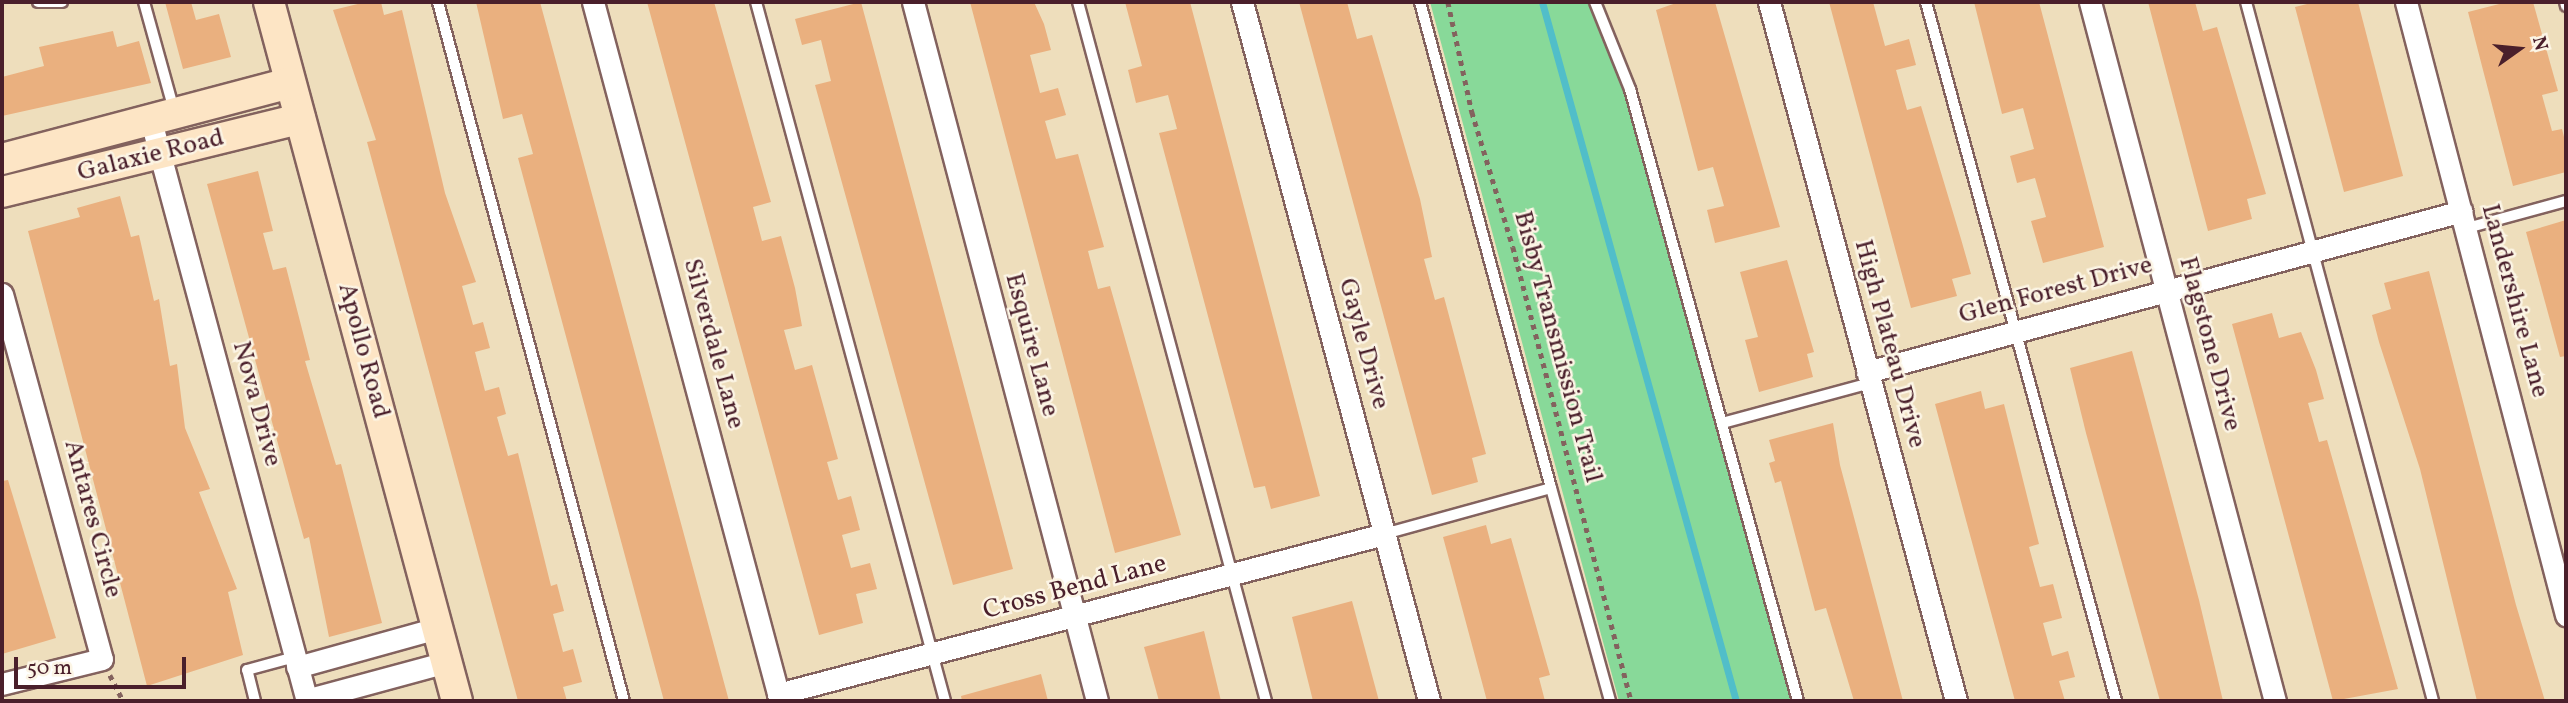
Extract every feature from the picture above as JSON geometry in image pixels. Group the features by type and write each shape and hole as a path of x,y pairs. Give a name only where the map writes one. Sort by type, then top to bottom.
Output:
{"street":[{"name":"Apollo Road","path":"269,2 457,701"},
{"name":"Silverdale Lane","path":"593,2 779,698"},
{"name":"Esquire Lane","path":"913,2 1097,701"},
{"name":"Gayle Drive","path":"1242,2 1429,701"},
{"name":"High Plateau Drive","path":"1769,2 1956,701"},
{"name":"Flagstone Drive","path":"2090,2 2275,701"},
{"name":"Landershire Lane","path":"2406,2 2566,615"},
{"name":"Galaxie Road","path":"2,159 290,83"},
{"name":"Nova Drive","path":"163,117 160,152 306,701"},
{"name":"Galaxie Road","path":"2,192 300,119"},
{"name":"Glen Forest Drive","path":"1869,377 2017,329 2166,291 2315,248 2465,220"},
{"name":"Antares Circle","path":"2,294 102,659 2,684"},
{"name":"Cross Bend Lane","path":"779,698 932,654 1384,534"},
{"path":"296,662 438,628"},
{"path":"306,701 447,662"}],"lane":[{"path":"38,2 62,2"},
{"path":"144,2 163,117"},
{"path":"438,2 624,701"},
{"path":"756,2 944,701"},
{"path":"1078,2 1266,701"},
{"path":"1420,2 1610,701"},
{"path":"1595,2 1627,79 1798,701"},
{"path":"1926,2 2116,701"},
{"path":"2246,2 2315,248 2433,701"},
{"path":"2465,220 2566,201"},
{"path":"1722,423 1869,377"},
{"path":"1384,534 1551,488"},
{"path":"255,701 247,670 296,662"}],"path":[{"name":"Bisby Transmission Trail","path":"1448,2 1472,112 1631,701"}],"green space":[{"path":"1430,2 1592,2 1617,52 1792,701 1619,701"}],"building":[{"path":"165,2 191,2 196,20 219,14 231,57 183,69"},
{"path":"366,2 381,2 384,15 402,10 445,193 476,282 462,286 473,325 483,322 490,348 475,352 485,391 499,387 506,414 497,417 508,456 518,453 551,586 557,584 564,611 553,614 563,652 573,649 582,682 563,687 567,701 518,701 367,142 376,140 333,10"},
{"path":"476,2 540,2 729,701 664,701 518,158 533,154 522,114 503,119"},
{"path":"647,2 714,2 771,202 753,207 762,241 781,236 795,288 802,326 784,330 795,370 812,365 838,459 827,462 838,500 851,496 860,530 842,535 851,568 870,563 877,589 856,594 863,623 819,635"},
{"path":"861,2 1013,569 953,585 815,85 831,81 821,40 802,45 795,19"},
{"path":"970,2 1034,2 1044,24 1051,50 1030,55 1040,93 1058,88 1066,115 1045,121 1056,159 1078,154 1104,247 1088,251 1098,289 1110,286 1181,535 1115,553"},
{"path":"1125,2 1190,2 1320,496 1271,509 1265,486 1254,488 1159,133 1177,129 1168,95 1136,103 1128,70 1142,66"},
{"path":"1299,2 1347,2 1357,39 1372,35 1420,199 1432,257 1424,259 1435,300 1444,297 1486,454 1472,458 1478,482 1432,495"},
{"path":"1679,2 1715,2 1780,227 1715,243 1707,210 1724,206 1713,167 1698,171 1656,10"},
{"path":"1829,2 1873,2 1885,46 1909,39 1916,65 1896,70 1907,110 1921,106 1971,274 1952,279 1957,296 1911,308"},
{"path":"1974,2 2039,2 2104,247 2043,263 2031,221 2046,217 2035,178 2017,183 2010,156 2034,149 2023,108 2002,114"},
{"path":"2148,2 2195,2 2203,31 2217,27 2266,194 2247,199 2252,219 2208,231"},
{"path":"2315,2 2358,2 2403,176 2344,192 2295,7"},
{"path":"2507,2 2533,2 2558,91 2542,95 2552,131 2562,129 2566,145 2566,172 2513,186 2468,12"},
{"path":"113,31 117,47 139,41 151,83 2,116 2,77 44,66 39,47"},
{"path":"258,171 273,231 263,233 273,270 286,267 310,360 305,361 336,465 341,464 382,623 329,637 309,537 304,539 207,184"},
{"path":"120,196 131,237 139,235 154,301 159,299 170,366 177,364 185,428 210,489 199,492 237,589 228,592 243,655 147,686 28,231 80,217 77,208"},
{"path":"2566,220 2566,356 2560,357 2526,232"},
{"path":"1787,260 1814,352 1807,354 1813,377 1759,392 1745,340 1758,337 1740,272"},
{"path":"2429,271 2516,605 2545,701 2477,701 2420,469 2379,342 2372,315 2391,309 2384,283"},
{"path":"2272,313 2279,338 2301,332 2316,370 2324,399 2308,403 2319,442 2327,440 2398,689 2333,701 2232,324"},
{"path":"2132,351 2199,600 2223,701 2160,701 2086,433 2070,368"},
{"path":"1981,391 1985,409 2004,404 2039,544 2029,547 2040,587 2053,584 2062,618 2043,623 2052,656 2068,651 2075,677 2059,681 2065,701 2015,701 1935,404"},
{"path":"1833,423 1840,465 1903,701 1854,701 1826,608 1815,611 1781,481 1775,483 1769,463 1775,461 1769,440"},
{"path":"8,480 56,638 2,654 2,481"},
{"path":"1486,525 1491,544 1511,538 1550,675 1539,678 1545,701 1487,701 1443,537"},
{"path":"1352,601 1379,701 1313,701 1292,617"},
{"path":"1204,631 1221,701 1159,701 1144,647"},
{"path":"1041,674 1048,701 962,701 961,696"}],"waterway":[{"path":"1542,2 1736,701"}]}
